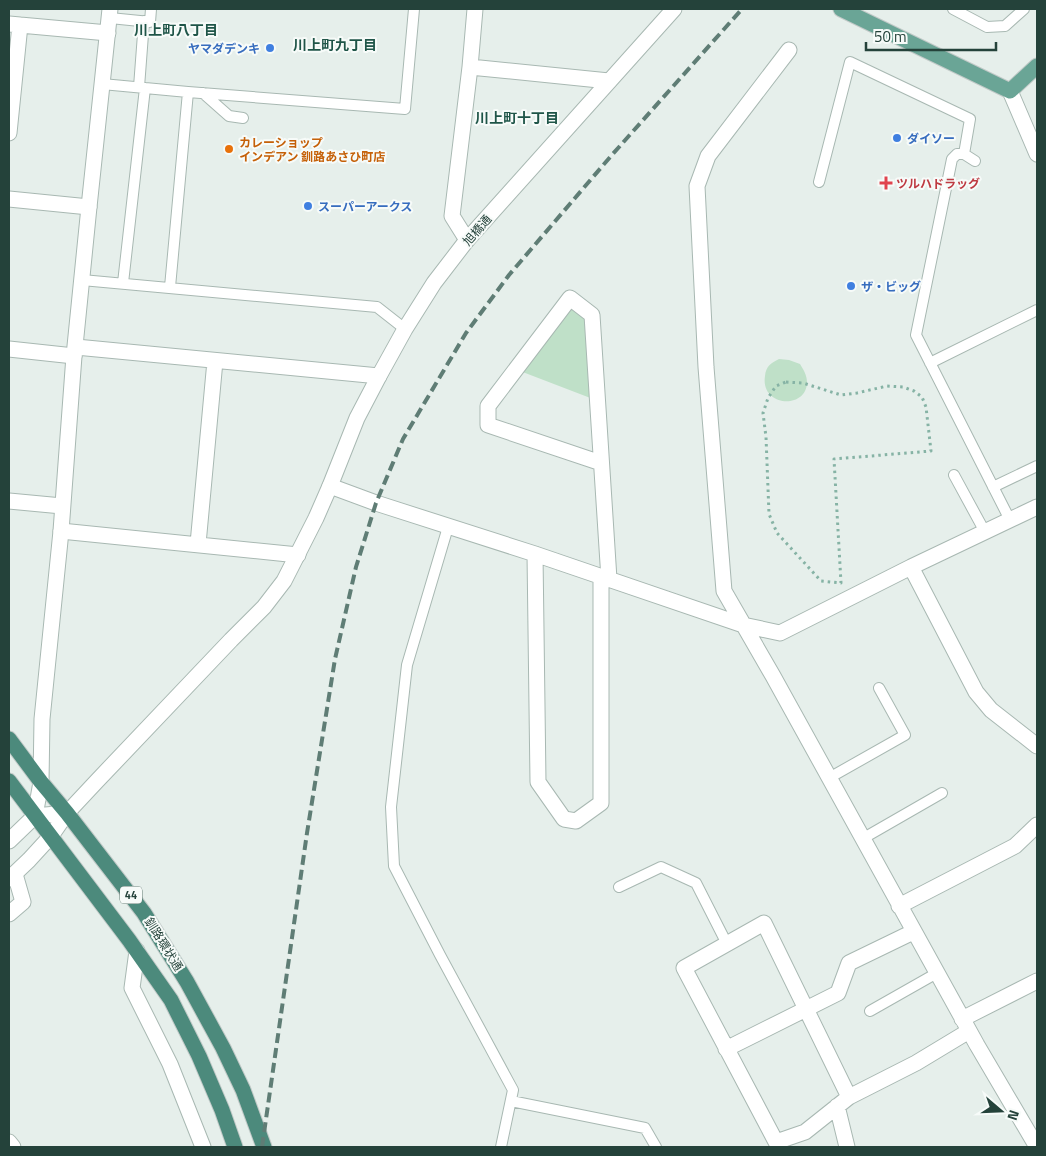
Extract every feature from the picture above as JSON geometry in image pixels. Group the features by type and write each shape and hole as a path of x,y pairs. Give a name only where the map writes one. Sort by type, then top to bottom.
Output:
{"highway":[{"name":"釧路環状通","path":"9,740 144,913 187,982 244,1090 264,1147"},
{"name":"釧路環状通","path":"9,781 137,951 171,1000 199,1056 222,1110 235,1147"}],"main road":[{"path":"841,9 1010,91 1037,66"}],"street":[{"path":"467,240 452,216 475,9"},
{"name":"旭橋通","path":"12,876 51,836 67,813 264,607 284,581 330,486 357,418 405,329 434,283 467,240 674,9"},
{"path":"9,841 35,816 41,782 42,719 75,352 110,13"},
{"path":"9,133 14,25 108,33"},
{"path":"789,50 708,156 697,186 706,368 724,591 773,676 899,906 1037,1147"},
{"path":"470,67 609,81"},
{"path":"1010,91 1037,154"},
{"path":"9,199 89,208"},
{"path":"535,554 538,782 564,819 576,821 601,803 605,577 601,463 592,315 570,298 488,406 488,425 601,463"},
{"path":"9,349 215,360 379,376"},
{"path":"198,544 215,360"},
{"path":"330,486 743,625 780,633 911,567 1037,507"},
{"path":"9,501 62,506"},
{"path":"60,531 298,555"},
{"path":"911,567 976,692 991,710 1037,746"},
{"path":"35,816 67,813"},
{"path":"899,906 1015,846 1037,825"},
{"path":"9,914 23,902 12,876"},
{"path":"847,1147 843,1101 806,1009 764,923 684,968 776,1142 805,1132 843,1101 916,1063 966,1025 1037,981"},
{"path":"726,1049 838,993 849,962 914,932"},
{"path":"137,951 132,988 170,1064 203,1147"},
{"path":"9,1142 13,1147"}],"lane":[{"path":"110,13 150,22 151,9"},
{"path":"102,84 405,110 414,9"},
{"path":"956,9 987,28 1005,26 1024,9"},
{"path":"123,283 142,88 144,21"},
{"path":"819,182 850,62 970,119 964,154"},
{"path":"170,287 188,92"},
{"path":"203,93 229,116 244,118"},
{"path":"976,161 964,154 957,154 952,159 916,335 1010,520"},
{"path":"82,280 376,307 405,329"},
{"path":"930,363 1037,310"},
{"path":"994,487 1037,466"},
{"path":"954,475 985,532"},
{"path":"448,527 406,665 391,807 394,866 513,1090 501,1147"},
{"path":"829,778 905,735 879,688"},
{"path":"862,838 942,793"},
{"path":"619,887 661,867 696,883 727,944"},
{"path":"870,1011 937,973"},
{"path":"511,1100 645,1128 656,1147"}],"path":[{"path":"786,382 803,383 841,395 887,386 904,387 922,397 926,406 931,451 834,459 841,583 821,581 778,533 769,514 764,413 768,398 776,386 786,382"}],"green space":[{"path":"572,305 587,318 593,399 520,371"},
{"path":"779,359 800,364 806,375 805,391 800,397 792,401 776,399 769,394 765,386 766,370 771,363"}],"railway":[{"path":"262,1147 307,833 335,659 356,567 376,503 403,439 466,333 509,275 611,156 742,9"}],"place":[{"name":"ヤマダデンキ","path":"270,48"},
{"name":"ダイソー","path":"897,138"},
{"name":"カレーショップ インデアン 釧路あさひ町店","path":"229,149"},
{"name":"ツルハドラッグ","path":"886,183"},
{"name":"スーパーアークス","path":"308,206"},
{"name":"ザ・ビッグ","path":"851,286"}],"district":[{"name":"川上町八丁目","path":"176,29"},
{"name":"川上町九丁目","path":"335,44"},
{"name":"川上町十丁目","path":"517,117"}]}
